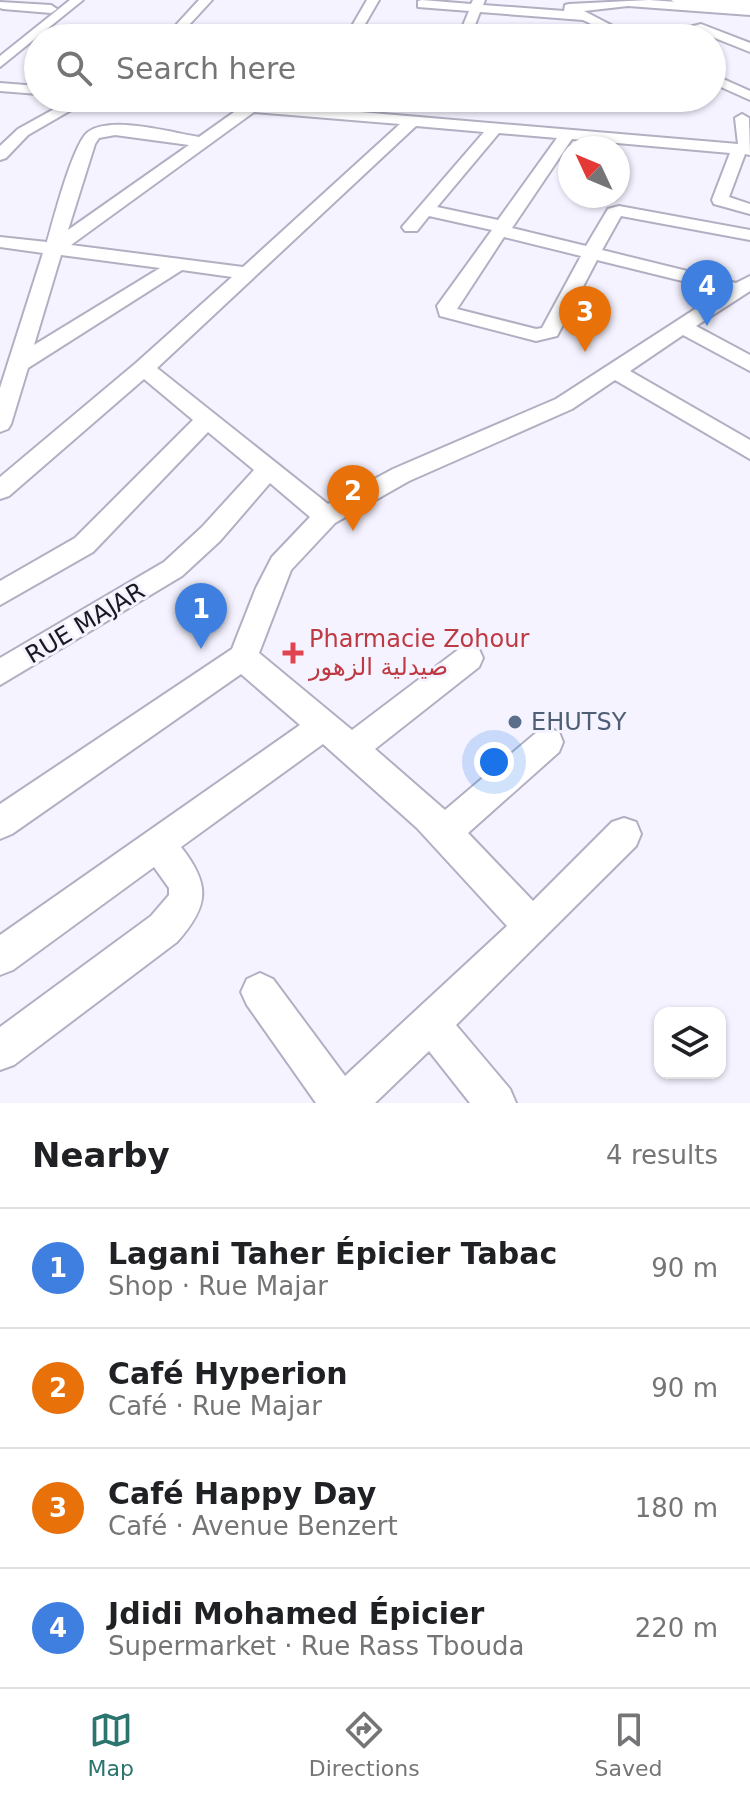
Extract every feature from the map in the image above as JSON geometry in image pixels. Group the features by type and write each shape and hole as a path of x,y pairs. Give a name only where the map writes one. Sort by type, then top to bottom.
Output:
{"main road":[{"path":"679,0 750,4"}],"street":[{"path":"32,24 63,0"},
{"path":"48,24 77,0"},
{"path":"183,24 206,0"},
{"path":"359,24 373,0"},
{"path":"551,0 600,24"},
{"path":"595,0 750,11"},
{"path":"569,9 628,2"},
{"path":"422,4 478,4 583,16"},
{"path":"470,24 478,4"},
{"path":"4,5 51,9"},
{"path":"0,50 24,31"},
{"path":"726,38 750,48"},
{"path":"0,63 24,43"},
{"path":"726,85 750,97"},
{"path":"0,87 24,89"},
{"path":"726,96 750,97"},
{"path":"0,155 23,132 59,112"},
{"path":"54,249 244,112"},
{"path":"356,112 412,121 435,116 495,128 745,149"},
{"path":"742,118 745,149 720,200 750,209"},
{"path":"0,490 144,368 412,121"},
{"path":"411,227 495,128"},
{"path":"0,424 89,141 96,134 117,130 201,142"},
{"path":"568,134 447,306 447,312 536,335 545,334 554,328 604,229 614,213 619,211 750,235"},
{"path":"425,210 738,289 750,308"},
{"path":"0,242 248,273"},
{"path":"18,365 177,265"},
{"path":"0,823 243,657 281,564 326,516 401,475 553,409 738,289"},
{"path":"683,327 750,364"},
{"path":"620,367 750,437"},
{"path":"620,367 750,451"},
{"path":"144,368 326,516"},
{"path":"0,594 84,545 208,418"},
{"name":"RUE MAJAR","path":"0,673 173,569 211,534 269,468"},
{"path":"243,657 322,727 391,782 444,832 532,927"},
{"path":"350,750 469,658"},
{"path":"0,957 322,727"},
{"path":"444,832 548,742"},
{"path":"260,992 343,1103 532,927 624,834"},
{"path":"0,1051 164,929 184,908 188,898 187,888 158,844"},
{"path":"430,1023 496,1103"}],"place":[{"name":"Jdidi Mohamed Épicier","path":"707,326"},
{"name":"Café Happy Day","path":"585,352"},
{"name":"Café Hyperion","path":"353,531"},
{"name":"Lagani Taher Épicier Tabac","path":"201,649"},
{"name":"Pharmacie Zohour صيدلية الزهور","path":"293,653"},
{"name":"EHUTSY","path":"515,722"}]}
